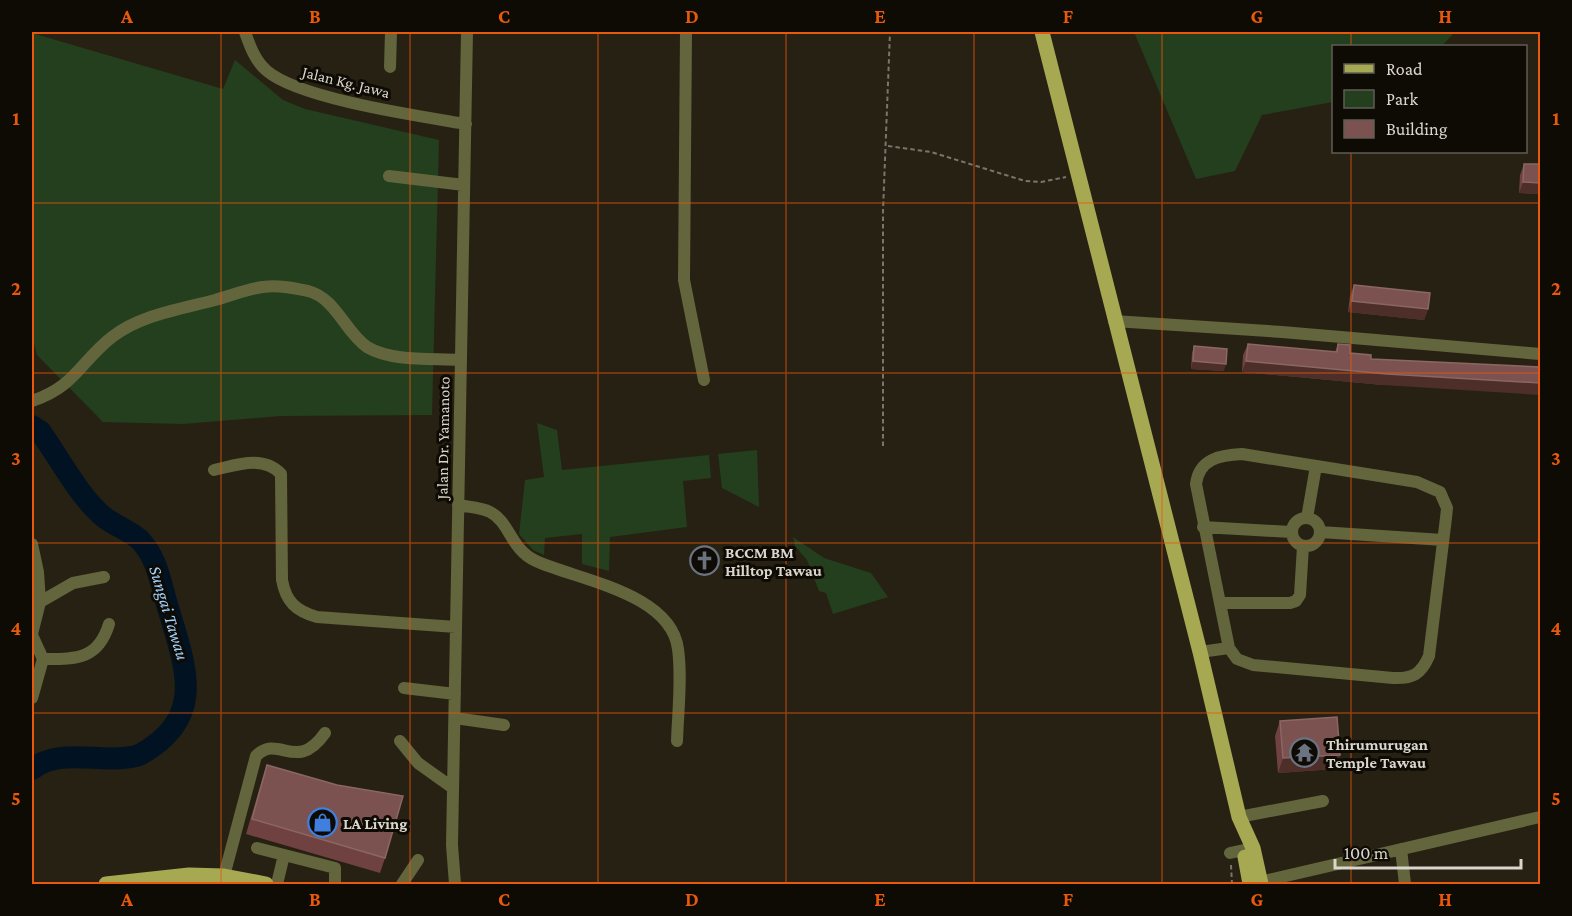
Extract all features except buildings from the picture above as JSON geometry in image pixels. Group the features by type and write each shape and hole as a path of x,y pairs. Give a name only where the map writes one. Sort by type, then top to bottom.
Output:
{"main road":[{"path":"1042,32 1200,652 1244,833 1242,851 1257,884"},
{"path":"106,885 189,874 224,876 266,885"}],"street":[{"name":"Jalan Kg. Jawa","path":"245,32 257,60 273,75 294,86 357,102 465,124"},
{"path":"390,67 391,32"},
{"name":"Jalan Dr. Yamanoto","path":"455,885 452,845 467,32"},
{"path":"686,32 684,280 704,380"},
{"path":"389,176 465,185"},
{"path":"32,401 57,391 70,381 112,336 133,324 262,287 285,286 313,293 331,305 365,346 375,351 390,355 461,360"},
{"path":"1114,321 1282,332 1540,354"},
{"path":"1242,454 1316,466 1417,482 1440,492 1447,508 1429,656 1417,675 1406,679 1253,665 1237,659 1229,648 1196,484 1202,466 1212,458 1242,454"},
{"path":"214,470 252,462 275,468 281,474 282,580 285,594 292,605 304,613 317,617 456,627"},
{"path":"1307,518 1316,466"},
{"path":"458,505 490,512 499,519 520,551 536,561 618,590 665,620 674,633 678,649 677,741"},
{"path":"1307,518 1318,524 1320,532 1315,543 1303,546 1295,541 1292,532 1298,520 1307,518"},
{"path":"1203,527 1292,532"},
{"path":"1320,532 1443,540"},
{"path":"32,544 38,572 40,602 32,634 43,659 32,698"},
{"path":"1220,603 1290,603 1296,601 1300,595 1303,546"},
{"path":"40,602 73,583 104,577"},
{"path":"43,659 68,659 90,653 99,646 110,624"},
{"path":"1200,652 1229,648"},
{"path":"404,688 455,694"},
{"path":"455,718 504,725"},
{"path":"224,876 256,756 262,750 271,748 300,753 314,748 325,733"},
{"path":"400,741 418,763 453,788"},
{"path":"1239,817 1323,801"},
{"path":"1257,884 1540,817"},
{"name":"Jalan Dr. Yamanoto","path":"447,885 452,845"},
{"path":"258,848 335,868 335,885"},
{"path":"1401,849 1405,885"},
{"path":"277,885 284,855"},
{"path":"402,885 418,860"}],"path":[{"path":"883,446 882,318 890,32"},
{"path":"886,146 931,152 1025,181 1041,182 1077,175"},
{"path":"1232,885 1242,851"}],"green space":[{"path":"1134,32 1455,32 1443,45 1332,45 1332,102 1262,115 1235,171 1196,179"},
{"path":"32,33 223,89 235,60 283,100 305,109 439,140 432,415 280,416 183,424 103,422 37,355 32,336"},
{"path":"537,423 557,430 562,470 709,455 711,478 683,481 687,527 610,537 609,571 582,564 582,534 545,538 544,555 533,550 519,534 525,480 544,477"},
{"path":"757,450 759,507 722,488 718,454"},
{"path":"793,537 824,558 871,573 888,597 833,614 826,593 819,591 807,560 795,546"}],"waterway":[{"name":"Sungai Tawau","path":"32,426 40,431 78,489 96,509 105,518 140,540 151,556 159,574 181,653 186,690 183,708 175,724 162,740 139,755 112,759 76,757 53,759 32,769"}],"place":[{"name":"BCCM BM Hilltop Tawau","path":"704,561"},
{"name":"Thirumurugan Temple Tawau","path":"1305,753"},
{"name":"LA Living","path":"322,823"}]}
